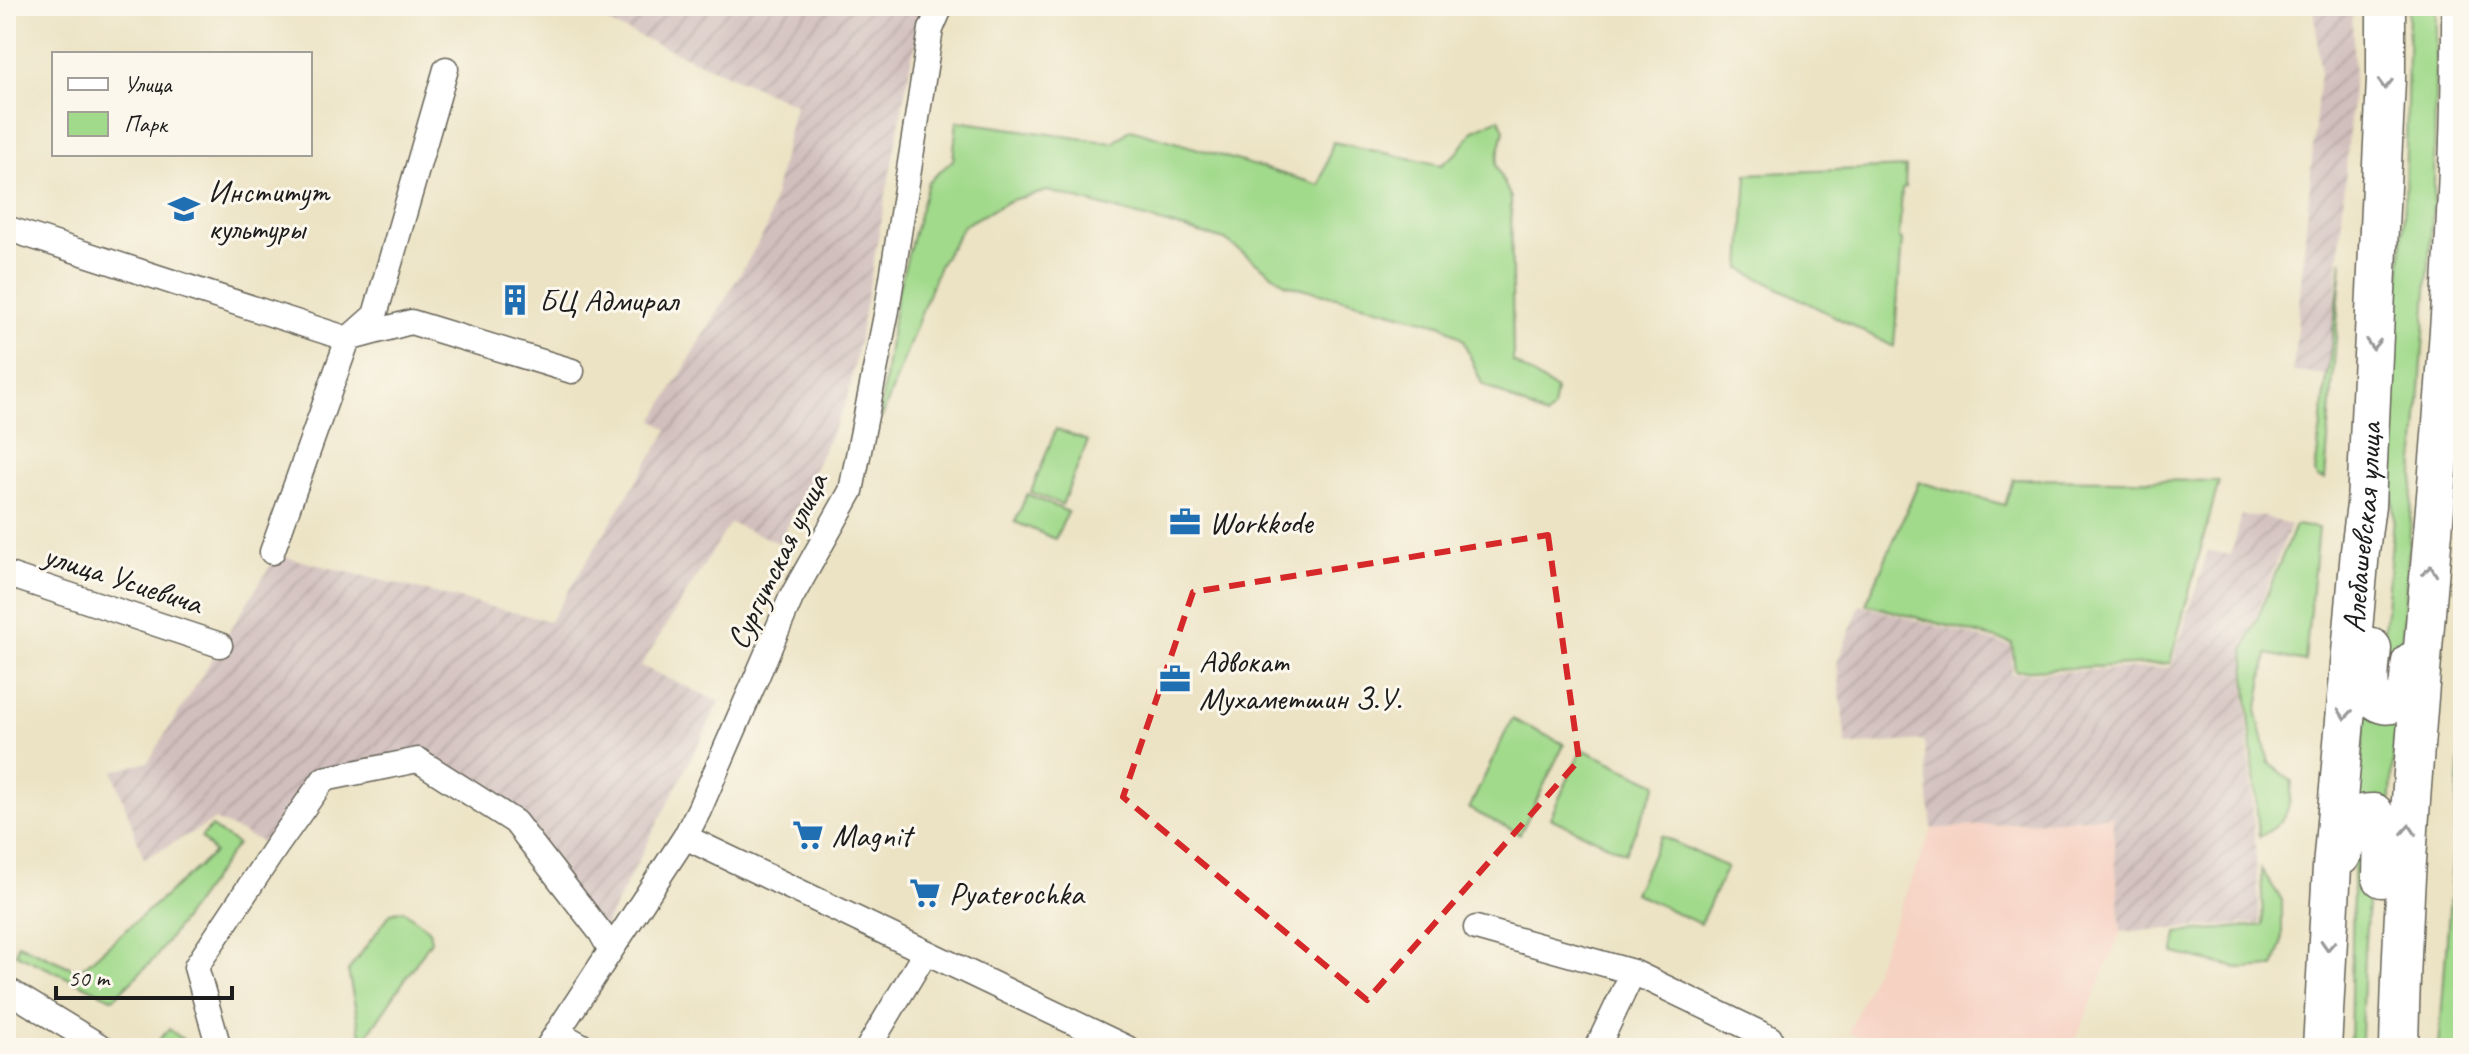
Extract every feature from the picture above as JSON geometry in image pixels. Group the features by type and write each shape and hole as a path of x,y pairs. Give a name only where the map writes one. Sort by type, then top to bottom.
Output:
{"main road":[{"name":"Алебашевская улица","path":"2322,1048 2332,867 2366,505 2386,79 2386,6"},
{"path":"2399,1048 2401,943 2424,620 2438,491 2458,181 2461,6"},
{"path":"2360,551 2375,608 2370,688 2372,697 2381,704 2391,705 2400,701 2407,692 2413,647 2424,620"},
{"path":"2332,867 2345,851 2354,817 2374,813 2383,829 2382,896 2401,943"}],"street":[{"name":"Сургутская улица","path":"552,1040 685,837 791,598 851,491 887,310 931,29 941,6"},
{"path":"272,552 348,339 375,315 446,69"},
{"path":"6,228 348,339 411,322 572,371"},
{"name":"улица Усиевича","path":"6,574 220,645"},
{"path":"219,1048 196,967 324,779 418,760 515,822 610,949"},
{"path":"685,837 1127,1048"},
{"path":"1476,928 1633,972 1770,1038"},
{"path":"868,1048 925,953"},
{"path":"1597,1048 1633,972"},
{"path":"6,989 103,1048"},
{"path":"552,1040 586,1048"}],"highlighted area":[{"path":"1548,535 1579,760 1367,1000 1123,797 1193,592"}],"shaded area":[{"path":"569,6 933,6 912,56 848,398 779,543 730,523 641,666 720,702 601,933 515,822 418,760 324,779 275,848 215,820 144,859 113,771 148,762 277,555 550,621 668,430 654,420 767,228 795,104"},
{"path":"2314,6 2352,6 2354,73 2329,375 2293,372 2320,71"},
{"path":"2242,515 2265,517 2290,525 2243,651 2260,923 2121,932 2112,816 1932,829 1924,740 1846,746 1837,663 1860,605 2011,646 2012,674 2171,667 2208,551 2231,555"},
{"path":"2112,816 2121,932 2072,1048 1881,1048 1849,1032 1932,829"}],"green space":[{"path":"2409,6 2436,6 2434,191 2399,688 2379,687 2394,518 2390,440 2405,199"},
{"path":"1499,118 1504,130 1496,165 1511,198 1513,362 1556,390 1553,410 1546,417 1482,384 1463,340 1443,325 1286,284 1225,240 1048,191 1011,200 964,225 939,266 882,417 880,414 896,298 928,182 953,160 957,121 1113,143 1131,129 1320,185 1333,142 1441,165 1458,152 1474,130"},
{"path":"1906,167 1905,188 1902,189 1899,239 1902,240 1894,347 1741,269 1747,174"},
{"path":"2342,260 2325,480 2317,478 2315,473"},
{"path":"1056,429 1088,441 1062,505 1031,492"},
{"path":"2013,479 2219,481 2170,663 2015,671 2012,643 1866,604 1919,482 2005,505"},
{"path":"1027,494 1068,512 1055,539 1015,522"},
{"path":"2295,525 2318,528 2305,662 2267,654 2257,714 2269,763 2292,782 2291,792 2281,821 2259,836 2244,651"},
{"path":"2366,704 2396,714 2390,811 2358,803"},
{"path":"2463,717 2463,1048 2439,1048"},
{"path":"1512,719 1564,744 1520,834 1469,809"},
{"path":"1582,749 1657,784 1625,853 1550,818"},
{"path":"211,827 237,844 155,958 115,997 111,998 16,954 18,944 79,971 214,853 201,837"},
{"path":"2374,830 2364,953 2361,1038 2366,1048 2350,1048 2354,834"},
{"path":"1661,836 1727,867 1700,924 1634,893"},
{"path":"2261,869 2282,900 2282,944 2274,967 2242,969 2174,953 2177,933 2263,925"},
{"path":"403,910 429,929 431,941 366,1037 360,1032 348,971 391,913"},
{"path":"169,1029 194,1048 157,1048 154,1045"}],"place":[{"name":"Институт культуры","path":"184,209"},
{"name":"БЦ Адмирал","path":"515,300"},
{"name":"Workkode","path":"1185,522"},
{"name":"Адвокат Мухаметшин З.У.","path":"1175,679"},
{"name":"Magnit","path":"808,835"},
{"name":"Pyaterochka","path":"925,893"}]}
